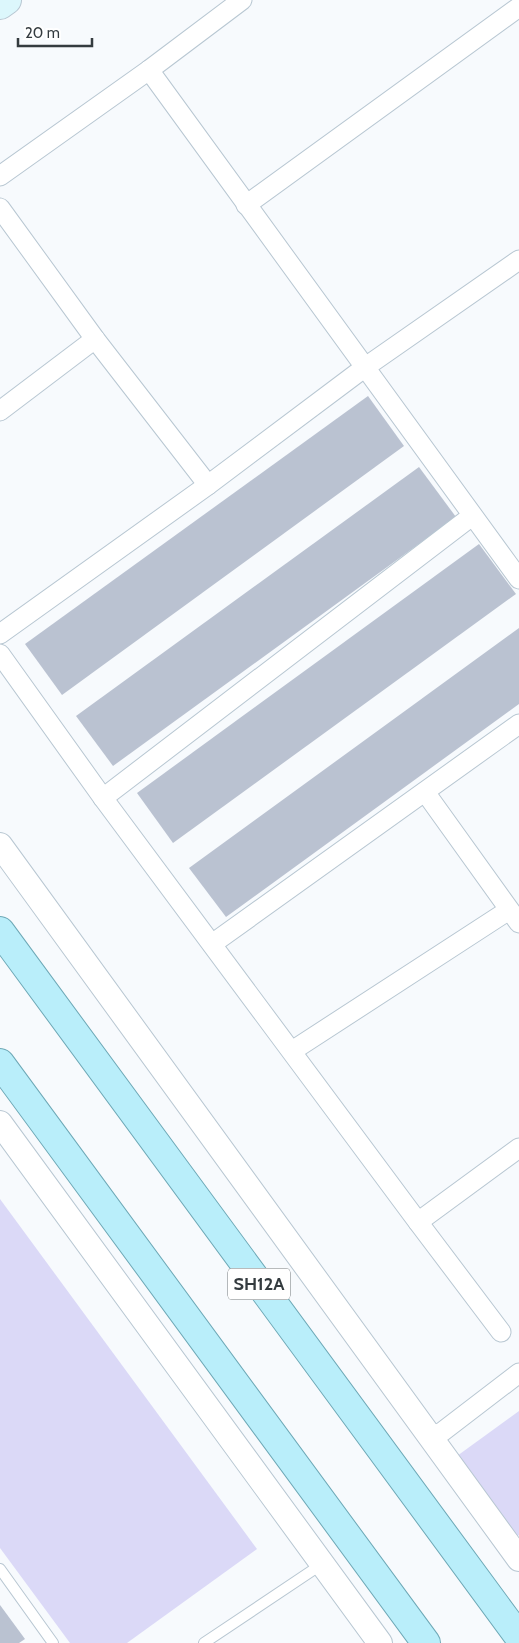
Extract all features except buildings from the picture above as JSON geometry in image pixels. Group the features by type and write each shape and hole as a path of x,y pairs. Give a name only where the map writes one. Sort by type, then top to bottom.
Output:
{"main road":[{"path":"0,5 6,0"},
{"name":"SH12A","path":"0,931 519,1637"},
{"path":"0,1063 426,1643"}],"street":[{"path":"0,176 242,0"},
{"path":"246,205 519,7"},
{"path":"148,70 519,579"},
{"path":"0,208 95,339 208,485"},
{"path":"0,634 208,485 364,368 519,260"},
{"path":"0,411 95,339"},
{"path":"103,798 472,516"},
{"path":"0,654 103,798 501,1332"},
{"path":"212,944 519,724"},
{"path":"292,1051 514,916 425,792"},
{"path":"0,845 519,1558"},
{"path":"0,1123 380,1643"},
{"path":"418,1222 519,1148"},
{"path":"431,1437 442,1432 519,1373"}],"lane":[{"path":"204,1643 322,1564"},
{"path":"0,1569 53,1643"}],"shaded area":[{"path":"0,1199 257,1549 127,1643 70,1643 0,1548"},
{"path":"519,1411 519,1535 505,1545 446,1464"}]}
